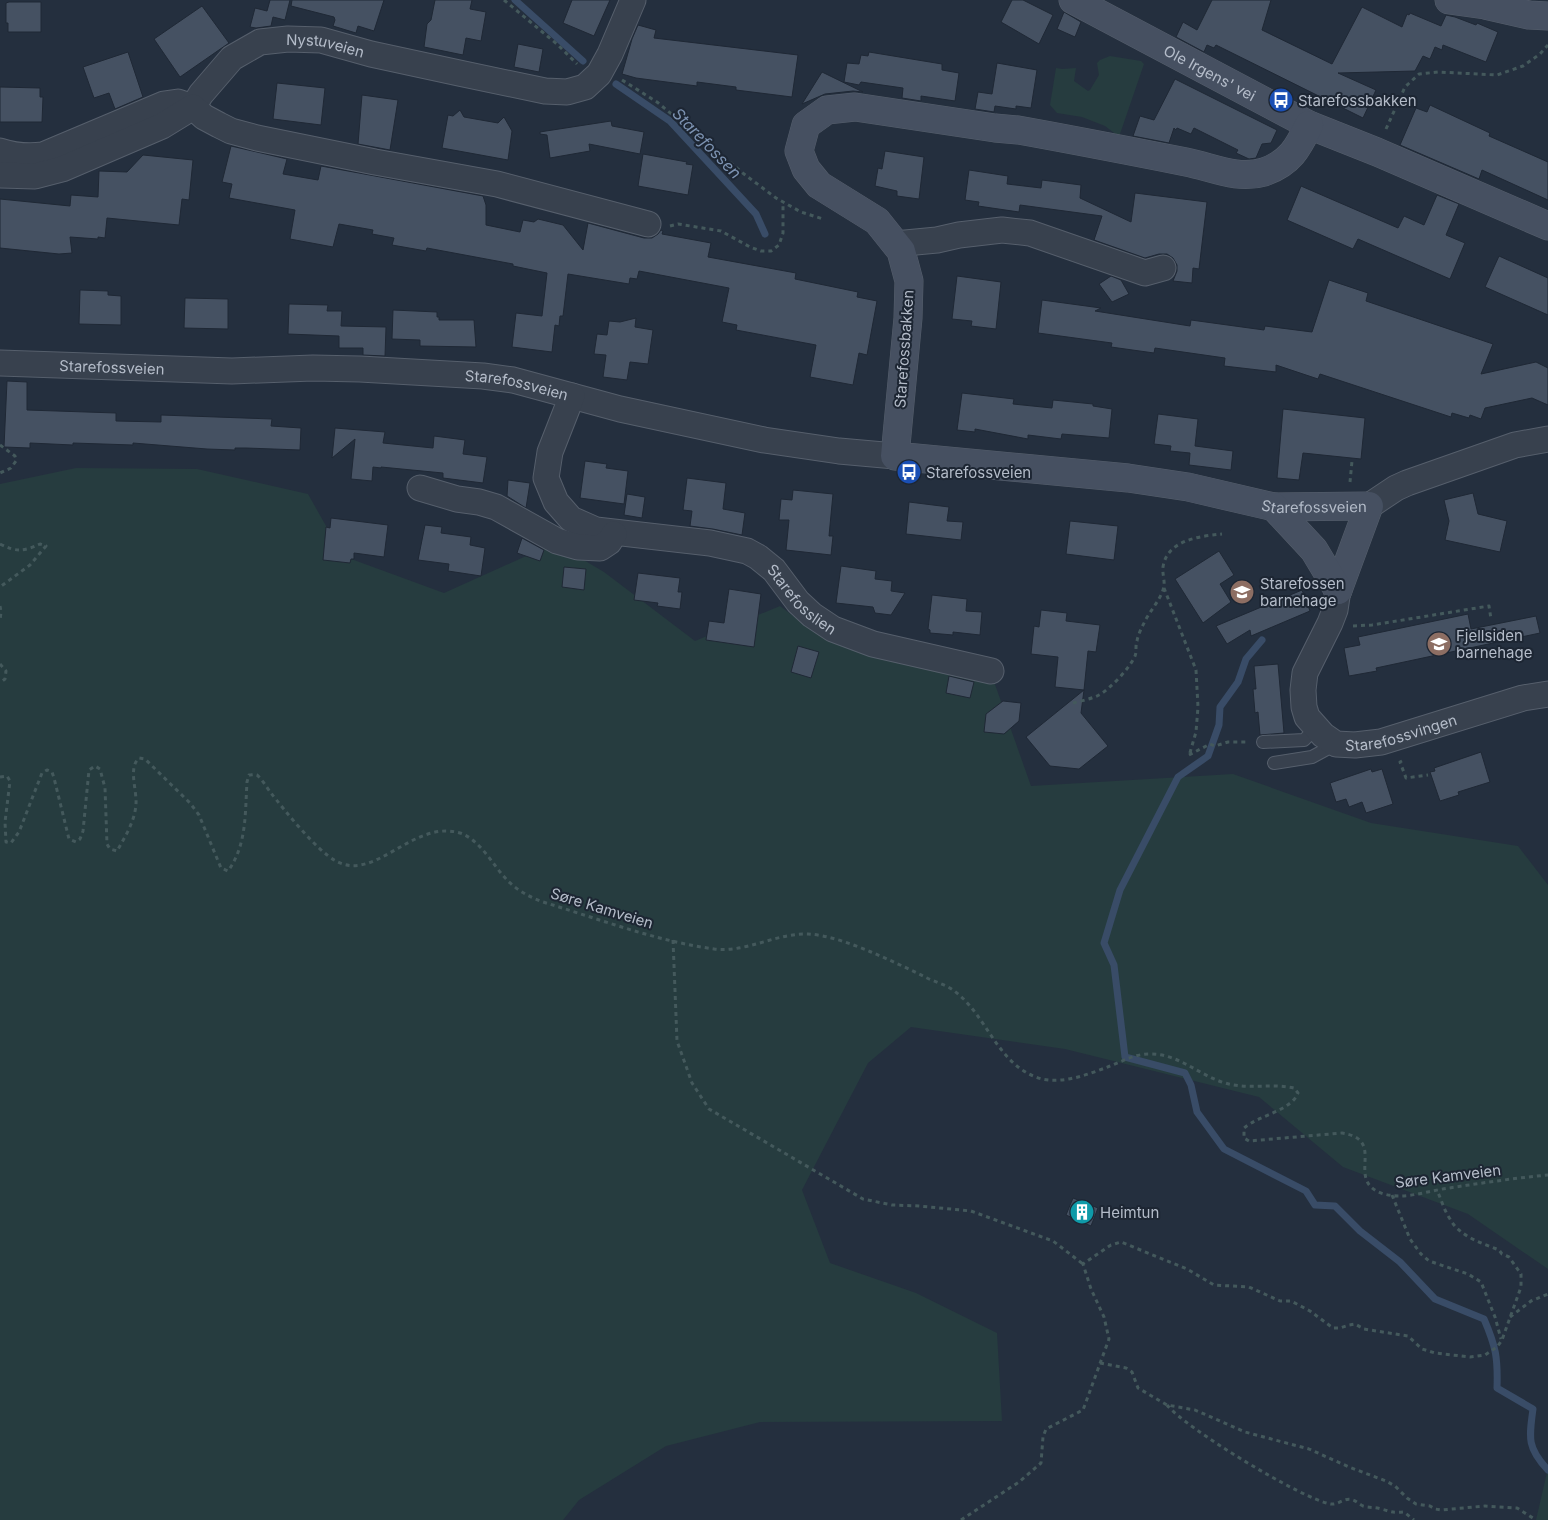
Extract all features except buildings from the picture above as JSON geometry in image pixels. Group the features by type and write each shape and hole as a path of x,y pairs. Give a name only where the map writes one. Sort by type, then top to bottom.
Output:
{"street":[{"name":"Nystuveien","path":"193,106 232,58 260,42 288,39 320,40 380,56 552,91 568,92 585,86 599,74 633,0"},
{"name":"Ole Irgens' vei","path":"1073,0 1309,125 1377,152 1548,226"},
{"path":"1449,0 1484,5 1528,15 1548,16"},
{"path":"0,151 16,156 30,157 43,155 164,104 178,102 193,106 204,117 218,125 257,138 497,184 648,224"},
{"path":"0,175 35,176 62,169 162,126 193,106"},
{"name":"Starefossbakken","path":"895,456 908,318 909,281 901,251 877,221 819,185 806,169 799,151 806,125 827,110 855,107 1018,130 1190,163 1230,173 1250,175 1273,168 1286,161 1300,143 1309,125"},
{"path":"895,244 1002,230 1030,234 1145,273 1163,268"},
{"name":"Starefossveien","path":"0,363 232,371 313,368 448,373 513,380 672,421 764,440 839,451 1128,478 1188,487 1274,508 1369,506 1407,483 1515,445 1548,439"},
{"name":"Starefosslien","path":"572,396 550,452 546,478 556,502 571,519 596,530 614,534 710,544 748,551 774,570 798,602 812,615 833,629 873,644 991,671"},
{"path":"420,488 443,496 496,507 557,541 578,547 600,548 609,542 614,534"},
{"name":"Starefossvingen","path":"1369,506 1338,590 1335,610 1305,673 1303,690 1305,712 1316,728 1336,744 1355,745 1381,742 1516,700 1548,694"},
{"path":"1274,508 1314,550 1338,590"}],"lane":[{"path":"1263,742 1304,740 1316,728"},
{"path":"1274,763 1312,757 1336,744"}],"path":[{"path":"504,0 558,45 580,67"},
{"path":"1377,152 1405,87 1419,74 1438,72 1497,76 1523,66 1540,54 1548,45"},
{"path":"608,58 614,74 657,102 744,174 783,203 801,212 831,221"},
{"path":"678,224 721,231 750,247 761,251 771,251 779,245 784,233 783,203"},
{"path":"0,446 15,456 16,461 11,468 0,473"},
{"path":"1222,534 1193,538 1177,546 1164,560 1162,571 1164,587 1196,670 1198,681 1196,693 1198,707 1196,732 1189,756 1210,744 1216,746 1228,742 1263,742"},
{"path":"0,544 12,550 27,550 40,544 46,546 30,565 0,587"},
{"path":"1073,703 1098,695 1113,684 1133,659 1136,651 1136,642 1141,630 1164,587"},
{"path":"0,606 0,620"},
{"path":"1328,627 1372,625 1489,606 1491,620"},
{"path":"0,664 6,671 5,679 0,683"},
{"name":"Søre Kamveien","path":"0,777 6,776 10,781 5,822 6,842 11,843 19,832 42,773 47,770 52,772 54,778 69,840 76,842 80,839 83,831 89,770 95,766 100,769 105,788 107,844 110,849 117,851 128,832 136,804 134,768 136,761 140,758 145,759 190,803 199,815 221,868 228,871 236,859 243,840 247,782 250,775 253,774 257,776 326,856 339,863 354,866 376,861 410,841 425,835 444,831 460,833 473,841 507,880 526,895 552,905 673,940 716,949 732,949 807,934 824,936 870,952 953,990 970,1006 1005,1055 1030,1076 1044,1080 1065,1080 1108,1067 1133,1056 1146,1054 1173,1057 1209,1077 1244,1088 1294,1088 1298,1092 1295,1100 1251,1122 1244,1128 1244,1138 1248,1141 1342,1133 1353,1135 1360,1140 1364,1150 1366,1176 1370,1186 1378,1192 1401,1196 1499,1180 1548,1175"},
{"path":"1406,758 1400,762 1406,778 1428,775"},
{"path":"673,940 677,1040 692,1083 709,1109 863,1199 892,1205 970,1211 1053,1241 1083,1264 1091,1289 1104,1316 1109,1339 1083,1410 1046,1429 1043,1437 1041,1463 1019,1482 961,1520"},
{"path":"1083,1264 1111,1245 1121,1242 1187,1269 1214,1285 1249,1287 1280,1301 1291,1301 1310,1311 1333,1328 1355,1324 1364,1329 1408,1336 1422,1349 1435,1353 1470,1357 1485,1355 1497,1347 1502,1340 1521,1287 1521,1274 1509,1257 1502,1254 1500,1250 1471,1239 1459,1230 1450,1220 1437,1190"},
{"path":"1392,1195 1410,1239 1428,1261 1468,1274 1481,1282 1502,1340"},
{"path":"1510,1317 1531,1301 1548,1294"},
{"path":"1100,1363 1126,1368 1132,1372 1138,1388 1167,1405 1195,1410 1245,1432 1309,1449 1386,1481 1395,1486 1416,1504 1442,1510 1485,1506 1517,1508 1536,1520"},
{"path":"1167,1405 1198,1430 1250,1465 1311,1497 1332,1504 1344,1499 1354,1500 1370,1508 1388,1512 1404,1512 1414,1520"}],"green space":[{"path":"1110,56 1141,61 1144,64 1118,136 1105,126 1082,117 1057,113 1050,105 1056,68 1076,68 1074,81 1088,91 1099,75 1097,63"},
{"path":"76,468 197,469 308,494 343,556 444,593 555,543 604,572 695,641 780,606 812,630 928,665 992,676 1031,786 1233,774 1371,823 1518,846 1548,885 1548,1269 1468,1214 1343,1167 1259,1097 1065,1049 911,1027 868,1063 802,1190 830,1263 916,1293 997,1333 1002,1421 760,1422 666,1446 579,1500 563,1520 0,1520 0,484"},
{"path":"1548,1468 1548,1520 1536,1520"}],"waterway":[{"name":"Starefossen","path":"515,0 583,61"},
{"name":"Starefossen","path":"616,84 670,121 756,214 765,234"},
{"path":"1262,640 1246,659 1238,682 1220,707 1219,725 1208,756 1178,777 1120,890 1104,943 1114,965 1125,1057 1185,1073 1191,1085 1197,1112 1224,1149 1306,1191 1315,1205 1335,1206 1360,1231 1400,1262 1435,1299 1484,1319 1495,1353 1497,1388 1533,1409 1531,1442 1536,1455 1548,1470"}],"place":[{"name":"Starefossbakken","path":"1281,100"},
{"name":"Starefossveien","path":"909,472"},
{"name":"Starefossen barnehage","path":"1242,592"},
{"name":"Fjellsiden barnehage","path":"1439,644"},
{"name":"Heimtun","path":"1082,1212"}]}
